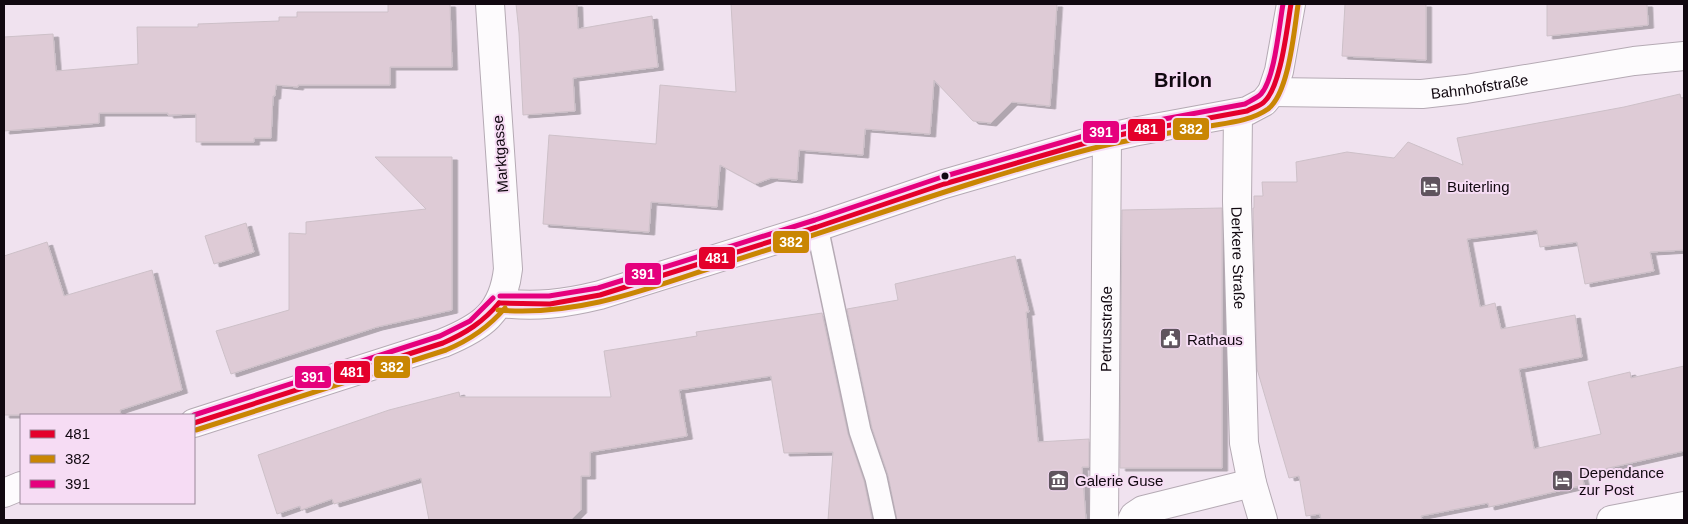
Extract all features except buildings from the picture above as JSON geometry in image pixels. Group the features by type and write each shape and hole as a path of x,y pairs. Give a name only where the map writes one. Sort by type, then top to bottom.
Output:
{"street":[{"name":"Marktgasse","path":"490,4 508,269 506,286 499,303"},
{"path":"195,423 443,343 468,333 487,318 499,303 526,306 567,303 600,296 817,227 944,184 1107,138 1238,114 1259,106 1272,92 1282,53 1291,4"},
{"name":"Bahnhofstraße","path":"1272,92 1422,94 1684,56"},
{"name":"Derkere Straße","path":"1238,114 1237,202 1244,443 1252,483 1263,520"},
{"name":"Petrusstraße","path":"1104,520 1107,138"},
{"path":"1132,520 1134,516 1143,510 1252,483"},
{"path":"4,493 20,486"},
{"path":"1611,520 1684,506"}],"lane":[{"path":"817,227 860,431 876,478 885,520"}],"transit line":[{"name":"391","path":"500,296 549,296 598,288 815,220 942,177 1087,135 1245,104 1261,94 1270,76 1283,4"},
{"name":"481","path":"499,303 550,304 600,295 817,227 944,184 1089,142 1247,111 1264,102 1275,84 1291,4"},
{"name":"382","path":"498,310 529,311 558,309 616,298 954,189 1044,162 1090,149 1234,122 1260,114 1275,101 1286,76 1298,5"},
{"name":"391","path":"195,415 440,336 470,321 493,298"},
{"name":"481","path":"195,423 443,343 474,326 499,303"},
{"name":"382","path":"196,430 446,350 478,333 505,308"}],"place":[{"name":"Buiterling","path":"1431,186"},
{"name":"Rathaus","path":"1171,339"},
{"name":"Galerie Guse","path":"1059,480"},
{"name":"Dependance zur Post","path":"1563,481"}],"district":[{"name":"Brilon","path":"1183,80"}]}
